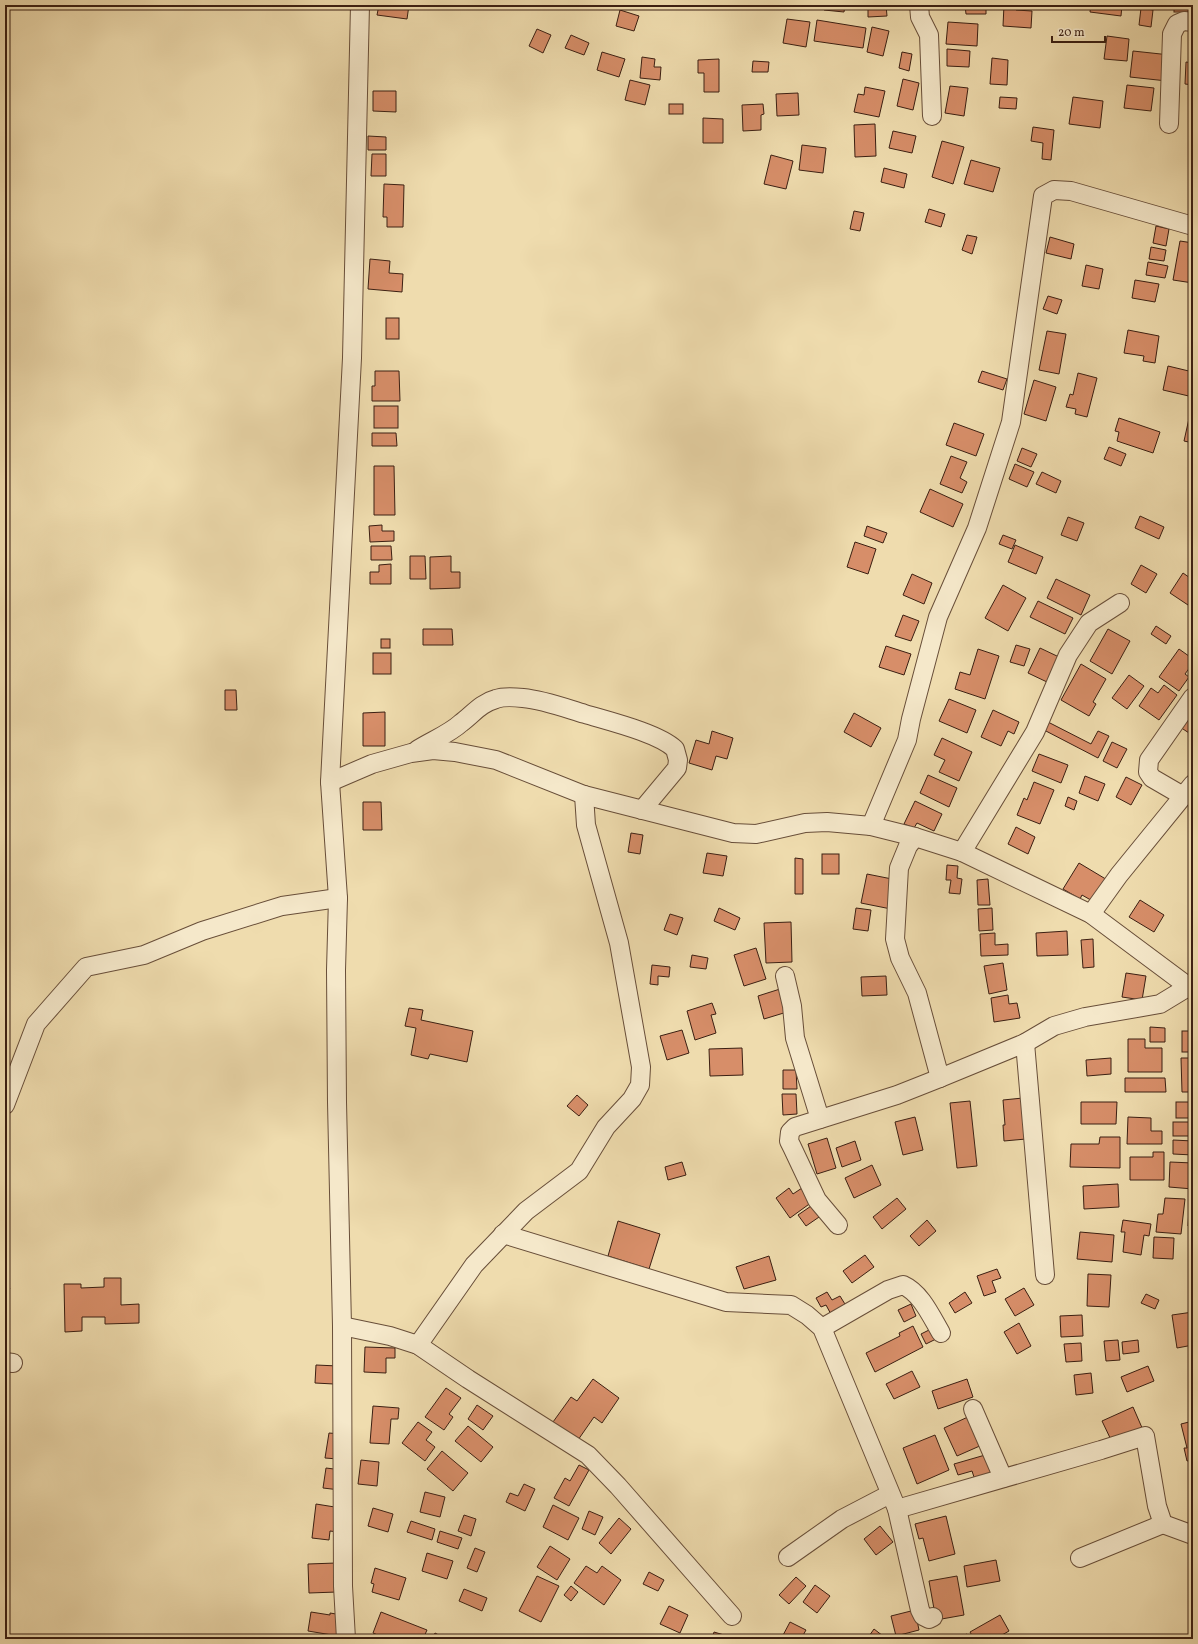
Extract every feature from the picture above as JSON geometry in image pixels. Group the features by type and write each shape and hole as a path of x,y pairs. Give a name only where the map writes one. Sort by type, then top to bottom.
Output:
{"street":[{"path":"349,1638 343,1586 342,1326 336,970 338,898 330,782 352,358 360,5"},
{"path":"919,5 920,17 929,35 932,116"},
{"path":"1169,124 1172,34 1177,24 1184,21 1193,22"},
{"path":"871,826 907,740 911,719 938,617 977,528 1011,422 1043,196 1054,190 1072,191 1193,226"},
{"path":"962,852 1035,732 1068,655 1089,623 1120,603"},
{"path":"1091,914 1119,875 1188,790 1152,778 1148,772 1149,760 1193,697"},
{"path":"411,753 461,724 474,710 486,702 496,698 524,698 551,704 623,725 660,739 675,749 678,760 676,768 642,810"},
{"path":"330,782 372,764 411,753 433,750 455,752 488,759 584,795 733,833 756,834 805,823 827,822 871,826 916,837 962,852 1091,914 1190,989 1160,1004 1085,1017 1054,1026 1025,1043 897,1095 795,1127 790,1132 789,1141 817,1200 838,1225"},
{"path":"418,1345 474,1265 526,1211 579,1172 606,1127 632,1099 640,1084 641,1066 619,943 586,825 584,795"},
{"path":"916,837 908,846 900,868 895,939 900,958 917,993 940,1078"},
{"path":"5,1105 36,1024 86,967 144,955 202,931 282,906 338,898"},
{"path":"785,976 792,1006 795,1038 820,1119"},
{"path":"1025,1043 1045,1275"},
{"path":"503,1234 726,1302 791,1305 807,1315 822,1328 894,1501 920,1610 923,1616 929,1619 933,1616"},
{"path":"822,1328 888,1290 903,1285 912,1289 941,1333"},
{"path":"342,1326 390,1336 418,1345 468,1379 588,1455 618,1486 732,1616"},
{"path":"973,1409 1003,1478"},
{"path":"788,1557 842,1519 894,1501 1003,1478 1145,1436 1157,1506 1163,1524"},
{"path":"1080,1558 1163,1524 1193,1535"}],"building":[{"path":"379,5 409,5 407,19 377,15"},
{"path":"825,5 845,5 844,12 824,10"},
{"path":"868,5 886,5 887,16 868,17"},
{"path":"965,5 986,5 986,14 966,14"},
{"path":"1004,5 1016,5 1016,10 1032,11 1031,28 1003,26"},
{"path":"1053,5 1087,5 1086,9"},
{"path":"1091,5 1122,5 1121,16 1090,12"},
{"path":"1174,5 1193,5 1193,12 1174,12"},
{"path":"1141,8 1153,10 1151,27 1139,25"},
{"path":"620,10 639,16 634,31 616,26"},
{"path":"787,19 810,22 806,47 783,43"},
{"path":"817,20 866,28 863,48 814,41"},
{"path":"948,22 978,24 977,46 946,44"},
{"path":"872,27 889,31 883,56 867,52"},
{"path":"537,29 551,35 543,53 529,46"},
{"path":"571,35 589,43 584,55 565,48"},
{"path":"1107,36 1129,39 1127,61 1104,59"},
{"path":"947,49 970,51 969,67 947,66"},
{"path":"1133,51 1170,55 1167,81 1130,77"},
{"path":"602,52 625,59 619,77 597,70"},
{"path":"902,52 912,54 909,71 899,68"},
{"path":"642,57 655,59 654,67 661,67 660,80 640,78"},
{"path":"992,58 1008,60 1007,85 990,84"},
{"path":"719,59 719,92 704,92 704,73 698,73 698,60"},
{"path":"753,61 769,62 768,72 752,72"},
{"path":"1186,62 1193,63 1193,85 1185,84"},
{"path":"903,79 919,83 913,110 897,106"},
{"path":"630,80 650,85 645,105 625,100"},
{"path":"1127,85 1154,88 1151,111 1124,108"},
{"path":"950,86 968,88 964,116 945,113"},
{"path":"865,87 885,91 879,117 854,112 858,94 864,95"},
{"path":"373,91 396,91 396,112 373,111"},
{"path":"798,93 799,115 777,116 776,94"},
{"path":"1000,97 1017,98 1016,109 999,108"},
{"path":"1073,97 1103,101 1100,128 1069,124"},
{"path":"669,104 683,104 683,114 669,114"},
{"path":"763,104 764,114 761,115 761,130 743,131 742,105"},
{"path":"703,118 723,119 723,143 703,143"},
{"path":"875,124 876,156 855,157 854,125"},
{"path":"1033,127 1054,130 1051,160 1042,159 1043,143 1031,141"},
{"path":"893,131 916,136 912,153 889,148"},
{"path":"368,136 386,137 386,150 368,150"},
{"path":"942,141 964,147 953,184 932,177"},
{"path":"802,145 826,148 823,173 799,170"},
{"path":"372,154 386,154 386,176 371,176"},
{"path":"771,155 793,161 786,189 764,184"},
{"path":"971,160 1000,168 993,192 964,184"},
{"path":"884,168 907,174 904,188 881,182"},
{"path":"384,184 404,185 403,227 387,227 387,217 383,217"},
{"path":"929,209 945,214 941,227 925,222"},
{"path":"854,211 864,213 860,231 850,229"},
{"path":"1156,226 1169,229 1166,246 1153,243"},
{"path":"967,235 977,237 972,254 962,250"},
{"path":"1050,237 1074,244 1071,259 1046,253"},
{"path":"1180,241 1193,243 1193,283 1173,280"},
{"path":"1151,247 1166,250 1164,261 1149,259"},
{"path":"370,259 390,261 389,273 403,274 402,292 368,289"},
{"path":"1148,262 1168,266 1165,278 1146,275"},
{"path":"1086,265 1103,269 1099,289 1082,286"},
{"path":"1135,280 1159,284 1155,302 1132,298"},
{"path":"1048,296 1062,300 1057,314 1043,309"},
{"path":"386,318 399,318 399,339 386,339"},
{"path":"1128,330 1159,336 1155,363 1143,361 1144,356 1124,353"},
{"path":"1047,331 1066,334 1059,374 1039,370"},
{"path":"1168,366 1193,372 1193,397 1163,390"},
{"path":"375,371 399,371 400,401 372,401 372,386 375,386"},
{"path":"982,371 1007,379 1003,390 978,382"},
{"path":"1078,373 1097,378 1087,417 1075,414 1076,409 1066,407 1070,394 1073,395"},
{"path":"1034,380 1056,387 1046,421 1024,414"},
{"path":"374,406 398,406 398,428 374,428"},
{"path":"1190,414 1193,415 1193,443 1184,441"},
{"path":"1119,418 1160,432 1153,453 1117,441 1119,432 1115,431"},
{"path":"954,423 984,434 976,456 946,445"},
{"path":"372,433 396,433 397,446 372,446"},
{"path":"1109,447 1126,454 1121,466 1104,459"},
{"path":"1022,448 1037,454 1031,467 1017,461"},
{"path":"951,456 967,462 960,478 967,482 962,493 940,484"},
{"path":"1015,464 1034,472 1027,487 1009,479"},
{"path":"374,466 394,466 395,515 374,515"},
{"path":"1042,472 1061,481 1056,493 1036,484"},
{"path":"930,489 963,504 953,527 920,512"},
{"path":"1140,516 1164,527 1159,539 1135,528"},
{"path":"1068,517 1084,523 1077,541 1061,535"},
{"path":"382,525 382,531 394,531 394,541 370,542 369,526"},
{"path":"867,526 887,533 883,543 864,536"},
{"path":"1003,535 1016,540 1012,549 999,544"},
{"path":"855,542 876,549 868,574 847,567"},
{"path":"1015,545 1043,557 1036,574 1008,562"},
{"path":"371,546 391,546 392,560 371,560"},
{"path":"410,556 425,556 426,579 410,579"},
{"path":"451,556 451,572 460,572 460,588 430,589 430,557"},
{"path":"391,564 391,584 370,584 370,572 379,572 379,565"},
{"path":"1141,565 1157,574 1146,593 1131,584"},
{"path":"1183,573 1193,580 1193,598 1188,605 1170,593"},
{"path":"912,574 932,583 924,604 903,595"},
{"path":"1056,579 1090,595 1081,615 1047,598"},
{"path":"1003,585 1026,598 1008,631 985,618"},
{"path":"1038,601 1073,618 1065,634 1030,617"},
{"path":"903,615 919,621 911,641 895,636"},
{"path":"1156,626 1171,636 1166,644 1151,634"},
{"path":"423,629 452,629 453,645 423,645"},
{"path":"1108,629 1130,641 1112,674 1090,661"},
{"path":"381,639 390,639 390,648 381,648"},
{"path":"1016,645 1030,649 1024,666 1010,662"},
{"path":"886,646 911,654 904,675 879,667"},
{"path":"1040,648 1059,657 1047,682 1028,673"},
{"path":"978,649 999,656 985,699 955,689 960,672 970,675"},
{"path":"1179,649 1193,659 1193,663 1185,674 1189,677 1179,691 1159,677"},
{"path":"373,653 391,653 391,674 373,674"},
{"path":"1081,664 1106,679 1093,702 1096,704 1089,716 1061,700"},
{"path":"1129,675 1144,686 1127,709 1112,698"},
{"path":"1164,685 1177,695 1159,720 1139,706 1151,688 1158,693"},
{"path":"225,690 236,690 237,710 225,710"},
{"path":"949,699 976,710 967,733 939,721"},
{"path":"1193,709 1193,734 1192,735 1180,727"},
{"path":"993,710 1019,722 1014,734 1008,731 1001,746 981,737"},
{"path":"385,712 385,746 363,746 363,713"},
{"path":"854,713 881,728 871,747 844,732"},
{"path":"1048,722 1091,744 1098,731 1109,736 1098,758 1044,730"},
{"path":"712,731 733,738 727,759 716,756 712,770 689,763 696,740 709,744"},
{"path":"942,738 972,752 959,781 939,772 945,760 934,755"},
{"path":"1112,742 1127,749 1117,768 1103,761"},
{"path":"1039,754 1068,765 1061,783 1032,771"},
{"path":"928,775 957,788 949,807 920,793"},
{"path":"1085,776 1105,784 1098,801 1079,793"},
{"path":"1126,777 1142,785 1131,805 1116,797"},
{"path":"1034,782 1054,790 1040,824 1017,815 1024,798 1027,800"},
{"path":"1068,797 1077,801 1074,810 1065,806"},
{"path":"915,801 942,814 934,831 917,823 914,828 904,824"},
{"path":"363,802 381,802 382,830 363,830"},
{"path":"1016,827 1035,837 1028,854 1008,844"},
{"path":"631,833 643,835 640,854 628,852"},
{"path":"707,853 727,856 723,876 703,873"},
{"path":"822,854 839,854 839,874 822,874"},
{"path":"795,858 803,859 803,894 795,894"},
{"path":"1079,863 1109,881 1096,903 1082,895 1080,899 1063,889"},
{"path":"947,865 958,866 957,878 962,879 960,894 949,893 951,880 946,880"},
{"path":"867,874 897,880 891,909 861,903"},
{"path":"988,879 990,905 978,905 977,880"},
{"path":"1140,900 1164,915 1154,932 1129,917"},
{"path":"719,908 740,918 735,930 714,921"},
{"path":"856,908 871,910 868,931 853,929"},
{"path":"992,908 993,930 979,931 978,909"},
{"path":"670,914 683,918 677,935 664,930"},
{"path":"791,922 792,962 766,963 764,923"},
{"path":"1067,931 1068,955 1037,956 1036,933"},
{"path":"995,933 995,945 1008,944 1008,955 981,956 980,934"},
{"path":"1093,939 1094,967 1083,968 1081,940"},
{"path":"756,948 766,979 744,986 734,955"},
{"path":"692,955 708,958 706,969 690,967"},
{"path":"1003,963 1007,990 989,994 984,966"},
{"path":"652,965 670,967 669,977 658,976 658,985 650,984"},
{"path":"1126,973 1146,976 1142,1000 1122,997"},
{"path":"886,976 887,995 862,996 861,977"},
{"path":"780,989 787,1012 764,1019 758,996"},
{"path":"1008,995 1009,1004 1017,1003 1020,1018 994,1022 991,998"},
{"path":"712,1003 716,1014 711,1015 716,1033 695,1040 687,1011"},
{"path":"409,1008 423,1010 421,1020 473,1031 467,1062 430,1054 428,1059 411,1055 416,1028 405,1026"},
{"path":"1150,1027 1165,1028 1165,1042 1150,1042"},
{"path":"682,1030 689,1053 667,1060 660,1036"},
{"path":"1182,1031 1193,1031 1193,1052 1182,1052"},
{"path":"1128,1039 1145,1039 1145,1048 1162,1048 1162,1072 1128,1072"},
{"path":"742,1048 743,1075 710,1076 709,1049"},
{"path":"1111,1058 1111,1074 1087,1076 1086,1060"},
{"path":"1181,1058 1193,1058 1193,1092 1182,1092"},
{"path":"783,1070 796,1070 797,1089 783,1089"},
{"path":"1125,1078 1165,1078 1166,1092 1125,1092"},
{"path":"782,1094 796,1094 797,1114 783,1115"},
{"path":"577,1095 588,1105 579,1116 567,1106"},
{"path":"1023,1098 1026,1139 1004,1141 1003,1125 1005,1125 1003,1100"},
{"path":"970,1101 977,1166 957,1168 950,1103"},
{"path":"1081,1102 1117,1102 1116,1124 1081,1124"},
{"path":"1176,1102 1191,1102 1191,1118 1176,1118"},
{"path":"915,1117 923,1150 903,1155 895,1122"},
{"path":"1128,1117 1151,1118 1151,1131 1162,1131 1162,1144 1127,1144"},
{"path":"1173,1122 1193,1122 1193,1136 1173,1136"},
{"path":"1100,1137 1120,1137 1120,1168 1070,1167 1071,1144 1099,1144"},
{"path":"827,1138 836,1168 817,1174 808,1144"},
{"path":"1173,1140 1193,1141 1193,1155 1173,1154"},
{"path":"855,1141 861,1160 842,1167 836,1148"},
{"path":"1153,1152 1164,1152 1164,1180 1130,1180 1130,1157 1153,1157"},
{"path":"682,1162 686,1175 668,1180 665,1167"},
{"path":"1170,1162 1193,1163 1193,1189 1169,1187"},
{"path":"872,1165 881,1185 854,1198 845,1178"},
{"path":"1118,1184 1119,1207 1084,1209 1083,1186"},
{"path":"789,1188 793,1194 802,1188 812,1202 790,1218 776,1198"},
{"path":"897,1198 906,1209 882,1229 873,1217"},
{"path":"1165,1198 1185,1199 1181,1234 1156,1232 1158,1214 1163,1214"},
{"path":"814,1204 822,1215 806,1226 798,1215"},
{"path":"1189,1208 1193,1208 1193,1226 1188,1226"},
{"path":"927,1220 936,1231 919,1246 910,1236"},
{"path":"1123,1220 1151,1224 1149,1236 1144,1235 1141,1255 1123,1252 1125,1232 1121,1232"},
{"path":"618,1221 660,1234 649,1269 608,1256"},
{"path":"1080,1232 1114,1235 1112,1262 1077,1259"},
{"path":"1154,1237 1174,1238 1173,1259 1153,1258"},
{"path":"865,1255 874,1267 852,1283 843,1271"},
{"path":"769,1256 776,1280 744,1289 736,1267"},
{"path":"997,1269 1001,1278 992,1281 996,1292 984,1296 977,1276"},
{"path":"1088,1274 1111,1275 1109,1307 1087,1306"},
{"path":"104,1278 121,1278 121,1305 139,1304 139,1323 105,1324 105,1317 82,1317 82,1331 65,1332 64,1284 81,1284 81,1288 104,1287"},
{"path":"5,1284 10,1288 5,1295"},
{"path":"1024,1288 1034,1305 1015,1316 1005,1299"},
{"path":"827,1292 832,1300 840,1296 848,1309 833,1318 826,1305 821,1307 816,1298"},
{"path":"965,1292 972,1303 955,1313 949,1303"},
{"path":"1146,1294 1159,1300 1155,1309 1141,1303"},
{"path":"911,1304 916,1316 904,1322 898,1310"},
{"path":"1193,1312 1193,1345 1177,1348 1172,1315"},
{"path":"1082,1315 1083,1336 1061,1337 1060,1316"},
{"path":"1019,1323 1031,1346 1017,1354 1004,1332"},
{"path":"913,1326 923,1347 875,1372 866,1353 900,1336 899,1333"},
{"path":"931,1329 936,1339 926,1344 921,1334"},
{"path":"1118,1340 1120,1360 1106,1361 1104,1341"},
{"path":"1138,1340 1139,1352 1123,1354 1122,1342"},
{"path":"1081,1343 1082,1361 1066,1362 1064,1344"},
{"path":"365,1347 395,1348 395,1358 386,1358 386,1373 364,1372"},
{"path":"316,1365 338,1366 334,1384 315,1383"},
{"path":"1148,1366 1154,1381 1127,1392 1121,1377"},
{"path":"912,1371 920,1387 894,1399 886,1384"},
{"path":"1091,1373 1093,1393 1076,1395 1074,1375"},
{"path":"593,1379 619,1398 602,1423 594,1417 578,1440 553,1422 571,1397 577,1401"},
{"path":"967,1379 973,1397 938,1409 932,1391"},
{"path":"446,1388 461,1398 449,1414 453,1417 444,1430 425,1417"},
{"path":"477,1405 493,1416 483,1430 468,1419"},
{"path":"373,1406 399,1408 398,1419 391,1419 389,1444 370,1443"},
{"path":"1133,1407 1143,1430 1113,1444 1102,1421"},
{"path":"970,1416 982,1445 957,1456 944,1428"},
{"path":"1193,1421 1193,1460 1187,1461 1184,1448 1187,1448 1181,1424"},
{"path":"418,1422 432,1432 426,1440 435,1447 425,1461 402,1443"},
{"path":"468,1426 493,1447 481,1462 455,1441"},
{"path":"329,1433 341,1434 338,1459 325,1458"},
{"path":"935,1435 949,1470 917,1484 903,1448"},
{"path":"442,1451 468,1473 453,1491 427,1469"},
{"path":"992,1453 999,1476 976,1483 972,1471 958,1475 954,1464"},
{"path":"361,1460 379,1462 377,1486 358,1484"},
{"path":"579,1465 589,1470 569,1506 554,1498 565,1478 570,1481"},
{"path":"326,1468 342,1470 340,1490 323,1488"},
{"path":"524,1484 535,1489 525,1511 506,1502 510,1493 518,1496"},
{"path":"425,1492 445,1497 440,1517 420,1512"},
{"path":"316,1504 341,1508 338,1532 330,1531 329,1540 312,1538"},
{"path":"553,1505 579,1518 568,1540 543,1527"},
{"path":"373,1508 393,1514 388,1532 368,1526"},
{"path":"589,1511 603,1517 595,1535 582,1529"},
{"path":"464,1515 476,1519 471,1536 458,1531"},
{"path":"946,1516 955,1554 929,1561 923,1538 919,1539 915,1524"},
{"path":"619,1518 631,1529 611,1554 599,1543"},
{"path":"411,1521 435,1529 432,1540 407,1532"},
{"path":"880,1526 893,1542 876,1555 864,1539"},
{"path":"440,1531 462,1538 458,1549 437,1542"},
{"path":"550,1546 570,1559 557,1580 537,1567"},
{"path":"475,1548 485,1552 477,1572 467,1568"},
{"path":"427,1553 453,1561 447,1579 422,1571"},
{"path":"996,1560 1000,1581 967,1587 964,1566"},
{"path":"336,1563 337,1592 309,1593 308,1564"},
{"path":"586,1566 597,1573 602,1566 621,1580 604,1605 574,1583"},
{"path":"375,1568 406,1578 399,1600 372,1592 374,1584 371,1583"},
{"path":"649,1572 664,1580 658,1591 643,1584"},
{"path":"537,1576 559,1586 541,1622 519,1611"},
{"path":"957,1576 964,1615 936,1620 929,1581"},
{"path":"796,1577 806,1586 789,1604 779,1595"},
{"path":"815,1585 830,1596 817,1613 803,1602"},
{"path":"571,1586 578,1592 571,1601 564,1595"},
{"path":"464,1589 487,1598 482,1611 459,1601"},
{"path":"669,1606 688,1615 680,1633 660,1624"},
{"path":"915,1610 919,1630 896,1636 891,1616"},
{"path":"311,1612 342,1615 338,1636 308,1631"},
{"path":"381,1612 427,1630 423,1639 387,1639 373,1633"},
{"path":"1000,1615 1009,1631 995,1639 974,1639 970,1632"},
{"path":"790,1622 806,1630 801,1639 781,1639"},
{"path":"874,1629 883,1636 881,1639 867,1639"},
{"path":"714,1632 724,1635 722,1639 712,1639"},
{"path":"435,1633 446,1639 432,1639"},
{"path":"967,1634 969,1639 955,1639"}]}
